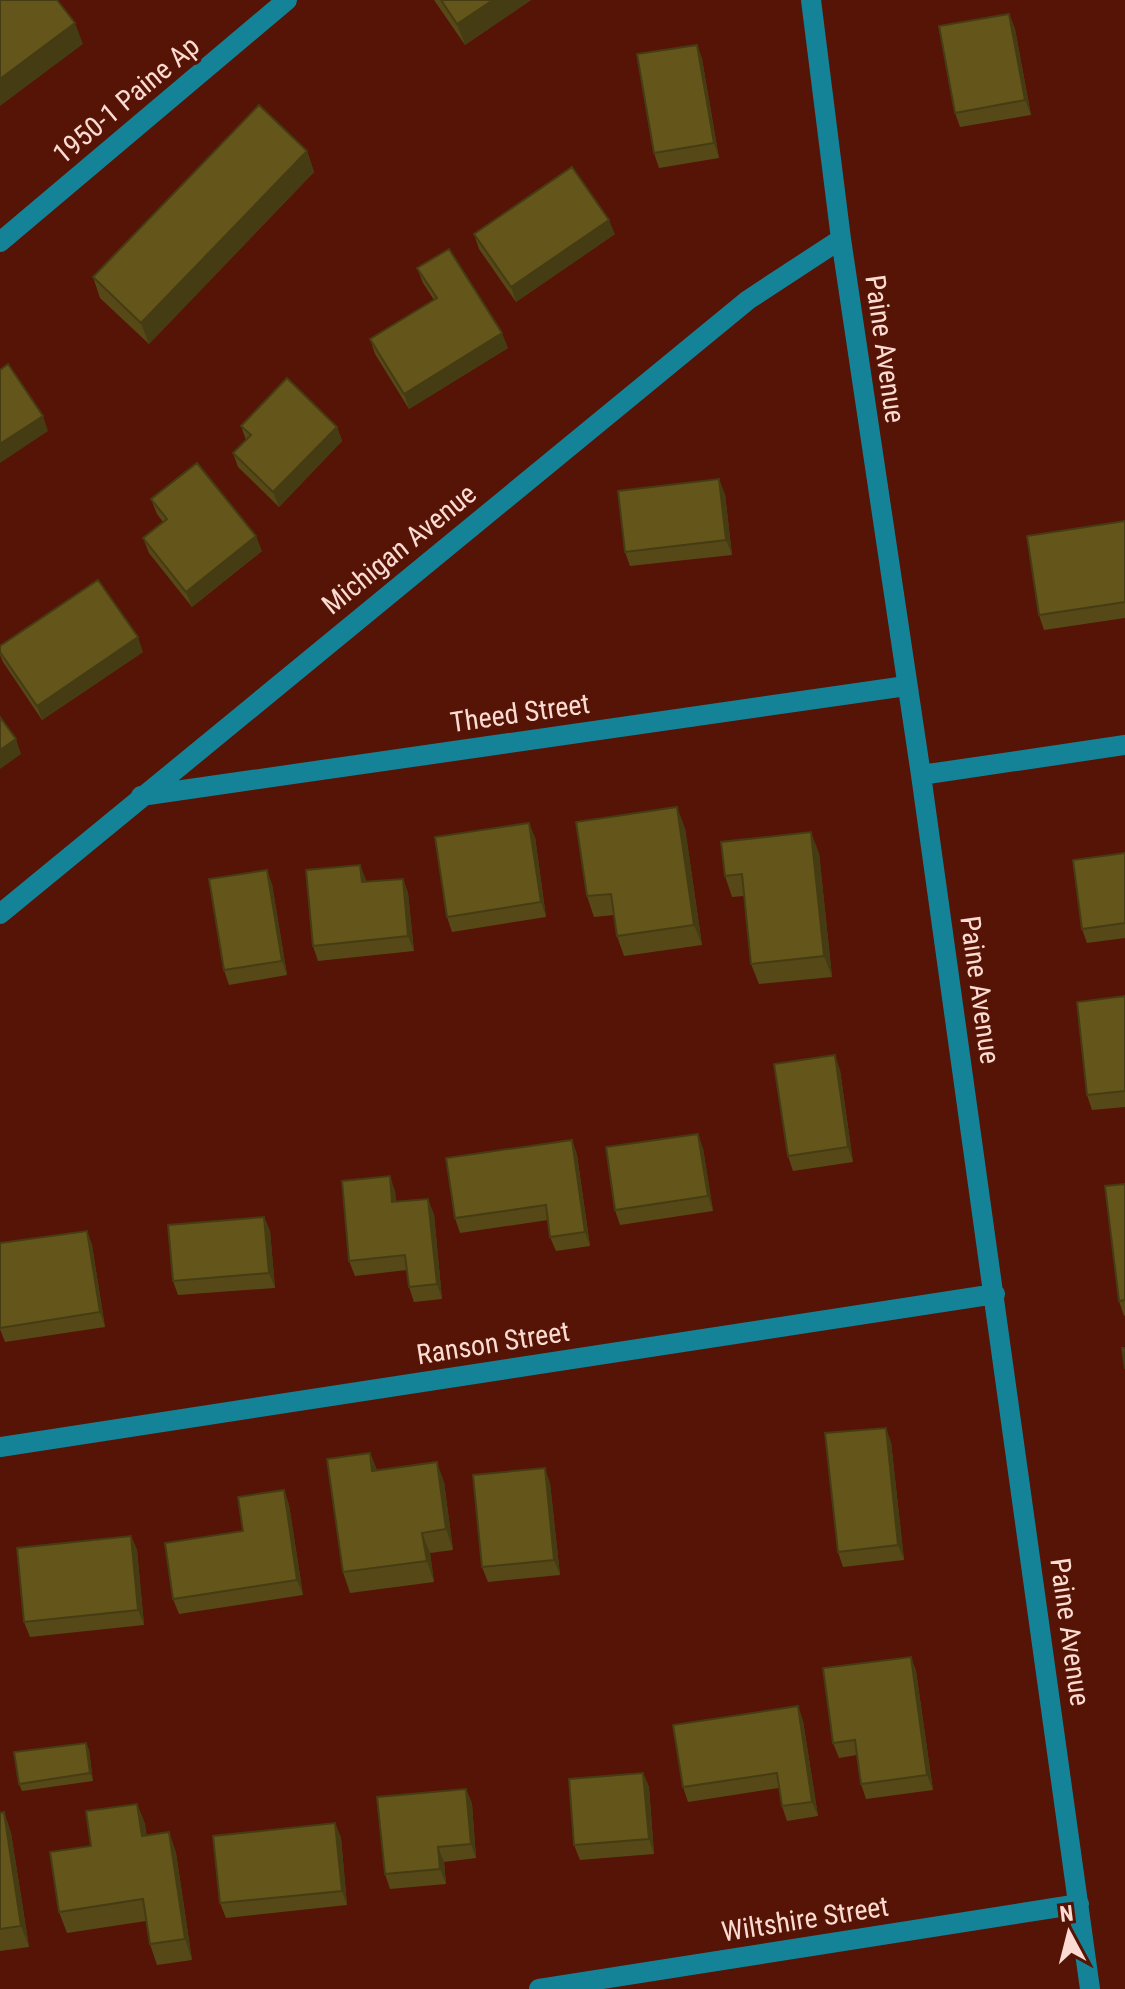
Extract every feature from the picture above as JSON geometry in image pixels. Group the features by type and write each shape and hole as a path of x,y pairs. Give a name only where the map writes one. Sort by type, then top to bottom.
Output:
{"street":[{"name":"1950-1 Paine Ap","path":"0,242 287,0"},
{"name":"Paine Avenue","path":"811,0 841,239 995,1294 1090,1989"},
{"name":"Michigan Avenue","path":"0,914 748,300 841,239"},
{"name":"Theed Street","path":"141,796 906,686"},
{"path":"921,775 1125,745"},
{"name":"Ranson Street","path":"0,1447 995,1294"},
{"name":"Wiltshire Street","path":"539,1989 1079,1904"}],"building":[{"path":"0,0 57,0 75,23 0,79"},
{"path":"441,0 493,0 457,24"},
{"path":"1009,14 1025,100 955,113 939,26"},
{"path":"697,45 714,143 654,153 637,54"},
{"path":"259,105 307,151 141,323 93,277"},
{"path":"572,167 609,220 511,287 474,234"},
{"path":"449,249 502,333 404,394 370,339 437,298 417,268"},
{"path":"8,364 43,416 0,444 0,370"},
{"path":"287,378 337,427 273,492 233,453 251,435 241,426"},
{"path":"197,463 256,536 186,592 143,538 167,519 151,499"},
{"path":"719,479 726,540 625,552 618,491"},
{"path":"1125,521 1125,602 1039,615 1027,536"},
{"path":"98,580 138,637 37,706 0,652 0,646"},
{"path":"0,717 16,739 0,750"},
{"path":"677,807 694,925 617,936 611,894 587,896 576,822"},
{"path":"529,823 541,902 447,917 435,837"},
{"path":"811,832 824,956 751,964 742,874 725,876 721,842"},
{"path":"1125,853 1125,923 1082,929 1073,860"},
{"path":"360,865 362,882 403,879 408,936 313,946 306,870"},
{"path":"267,870 282,961 224,970 209,879"},
{"path":"1125,996 1125,1091 1087,1095 1077,1002"},
{"path":"835,1055 848,1147 788,1156 774,1064"},
{"path":"698,1134 708,1196 615,1210 606,1147"},
{"path":"572,1140 585,1232 550,1237 546,1205 455,1218 446,1158"},
{"path":"390,1176 392,1202 428,1199 437,1284 409,1287 405,1255 349,1261 342,1181"},
{"path":"1125,1184 1125,1300 1119,1301 1105,1186"},
{"path":"264,1217 269,1273 173,1281 168,1225"},
{"path":"87,1231 100,1312 0,1328 0,1243"},
{"path":"886,1428 898,1545 838,1552 825,1433"},
{"path":"370,1453 372,1471 437,1462 446,1529 422,1533 427,1561 343,1572 327,1459"},
{"path":"545,1468 554,1560 482,1567 473,1475"},
{"path":"284,1490 297,1580 173,1599 165,1543 243,1531 238,1497"},
{"path":"131,1536 138,1610 24,1622 17,1548"},
{"path":"911,1657 927,1775 861,1784 855,1740 833,1743 823,1668"},
{"path":"798,1706 812,1802 782,1806 777,1773 683,1787 673,1725"},
{"path":"86,1743 90,1773 19,1784 14,1752"},
{"path":"643,1773 649,1839 574,1845 569,1779"},
{"path":"466,1789 471,1844 438,1847 440,1869 385,1874 377,1797"},
{"path":"137,1804 142,1836 169,1832 185,1939 150,1944 143,1899 59,1912 50,1852 91,1846 86,1811"},
{"path":"4,1812 21,1926 0,1929 0,1813"},
{"path":"335,1823 342,1891 220,1903 213,1836"}]}
